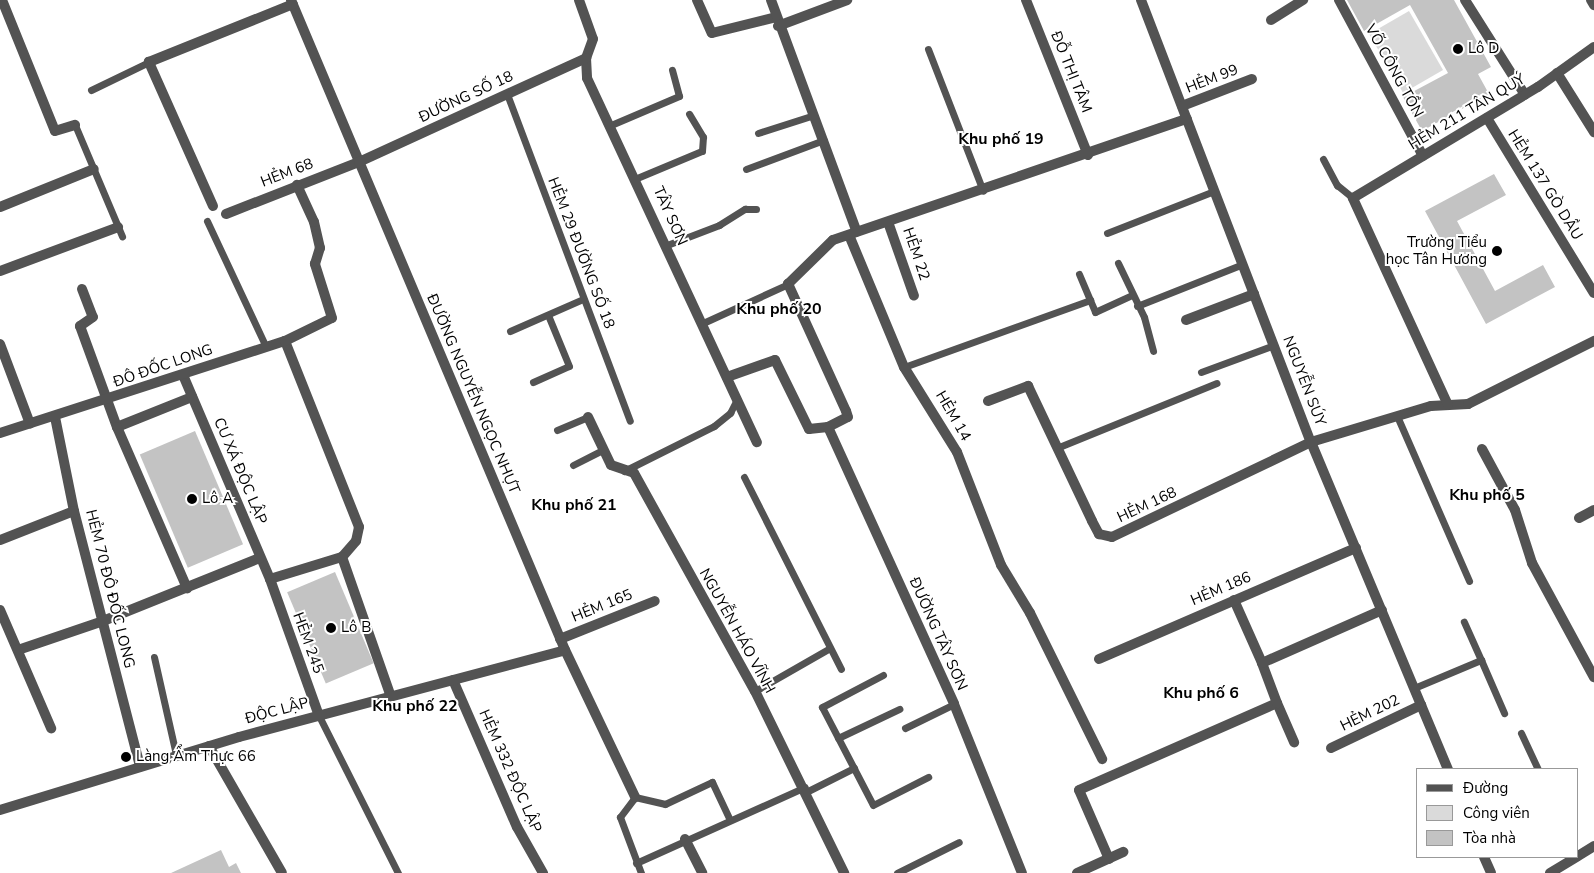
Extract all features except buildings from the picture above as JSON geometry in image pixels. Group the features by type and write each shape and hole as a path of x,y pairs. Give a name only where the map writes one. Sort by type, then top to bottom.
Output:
{"street":[{"path":"2,0 54,131 75,125"},
{"name":"TÂY SƠN","path":"579,0 593,39 586,58 588,78 637,178 757,442"},
{"path":"696,0 712,33 777,22 847,0"},
{"name":"HẺM 14","path":"771,0 777,22 824,140 853,234 904,367 956,452 1001,565 1030,614 1102,759"},
{"name":"ĐỖ THỊ TÂM","path":"1026,0 1088,155"},
{"name":"NGUYỄN SÚY","path":"1141,0 1311,442 1448,768"},
{"path":"1271,20 1303,0"},
{"name":"VÕ CÔNG TỒN","path":"1339,0 1423,156"},
{"path":"1465,0 1525,95"},
{"path":"1590,0 1594,6"},
{"path":"213,206 148,62 292,2"},
{"name":"ĐƯỜNG NGUYỄN NGỌC NHỰT","path":"292,2 560,639 635,797"},
{"name":"HẺM 211 TÂN QUÝ","path":"1353,198 1525,95 1594,47"},
{"name":"ĐƯỜNG SỐ 18","path":"359,162 586,58"},
{"path":"1557,73 1594,132"},
{"name":"HẺM 99","path":"1182,106 1252,80"},
{"name":"HẺM 137 GÒ DẦU","path":"1486,118 1594,293"},
{"path":"727,377 775,360 809,429 828,426 848,417 788,284 833,240 984,192 1187,119"},
{"name":"HẺM 68","path":"226,214 359,162"},
{"path":"0,207 94,169"},
{"name":"ĐÔ ĐỐC LONG","path":"0,433 110,400 285,341 332,318 315,264 320,248 314,222 297,185"},
{"path":"1353,198 1448,405"},
{"name":"HẺM 22","path":"888,222 914,296"},
{"path":"0,271 120,231"},
{"path":"82,289 93,317 80,326 110,400 117,427 187,588"},
{"path":"1186,320 1254,294"},
{"path":"270,579 342,557 356,540 359,527 285,341"},
{"path":"1311,442 1397,416 1448,405 1468,404 1594,341"},
{"path":"0,344 30,424"},
{"name":"CƯ XÁ ĐỘC LẬP","path":"183,375 270,579"},
{"name":"HẺM 168","path":"988,401 1028,386 1059,447 1099,534 1112,537 1311,442"},
{"path":"117,427 192,398"},
{"name":"HẺM 70 ĐÔ ĐỐC LONG","path":"55,417 74,511 140,767"},
{"name":"NGUYỄN HÁO VĨNH","path":"588,418 610,465 623,471 634,473 754,691 844,873"},
{"name":"ĐƯỜNG TÂY SƠN","path":"828,426 954,704 1022,873"},
{"path":"1482,449 1515,510 1532,563 1594,676"},
{"path":"1579,518 1594,510"},
{"path":"0,540 74,511"},
{"name":"HẺM 186","path":"1099,659 1356,548"},
{"path":"342,557 391,697"},
{"path":"18,650 103,621 260,558"},
{"name":"HẺM 245","path":"270,579 319,716"},
{"path":"1234,600 1294,742"},
{"name":"HẺM 165","path":"560,639 655,601"},
{"path":"0,610 50,728"},
{"path":"1262,663 1382,610"},
{"name":"ĐỘC LẬP","path":"0,810 208,746 565,650"},
{"name":"HẺM 332 ĐỘC LẬP","path":"453,680 517,827 543,873"},
{"path":"1109,859 1079,790 1277,703"},
{"name":"HẺM 202","path":"1332,748 1421,705"},
{"path":"208,746 282,873"},
{"path":"685,839 702,873"},
{"path":"1579,855 1594,846"},
{"path":"1077,873 1123,852"},
{"path":"1484,858 1491,873"},
{"path":"1550,873 1574,858"}],"lane":[{"path":"928,49 984,192"},
{"path":"91,90 148,62"},
{"path":"611,125 679,96 672,70"},
{"name":"HẺM 29 ĐƯỜNG SỐ 18","path":"507,94 630,421"},
{"path":"637,178 702,151 703,138 689,114"},
{"path":"758,133 814,115"},
{"path":"75,125 120,231"},
{"path":"746,169 824,140"},
{"path":"1323,159 1337,185 1353,198"},
{"path":"1107,233 1214,191"},
{"path":"213,206 226,214"},
{"path":"667,245 719,225 745,209 756,209"},
{"path":"207,221 266,347"},
{"path":"1118,263 1138,306 1153,350"},
{"path":"1138,306 1243,264"},
{"path":"1079,274 1095,312 1132,295"},
{"path":"703,323 788,284"},
{"path":"510,331 584,299"},
{"path":"904,367 1090,300"},
{"path":"533,382 569,366 548,314"},
{"path":"1201,372 1274,345"},
{"path":"1059,447 1217,383"},
{"path":"623,471 714,426 730,413 737,399"},
{"path":"1397,416 1469,581"},
{"path":"556,430 588,418"},
{"path":"573,465 603,450"},
{"path":"744,478 841,669"},
{"path":"1464,622 1504,713"},
{"path":"754,691 830,648"},
{"path":"154,656 176,756"},
{"path":"1414,688 1481,660"},
{"path":"883,675 822,707 873,804 928,777"},
{"path":"905,728 954,704"},
{"path":"838,738 899,708"},
{"path":"319,716 398,873"},
{"path":"1521,733 1538,768"},
{"path":"636,863 685,839 854,768"},
{"path":"641,873 620,817 635,797 665,804 712,782 730,820"},
{"path":"897,873 959,842"}],"green space":[{"path":"1409,11 1443,70 1403,93 1369,34"}],"place":[{"name":"Lô D","path":"1458,49"},
{"name":"Trường Tiểu học Tân Hương","path":"1497,251"},
{"name":"Lô A","path":"192,499"},
{"name":"Lô B","path":"331,628"},
{"name":"Làng Ẩm Thực 66","path":"126,757"}],"district":[{"name":"Khu phố 19","path":"1001,139"},
{"name":"Khu phố 20","path":"779,309"},
{"name":"Khu phố 5","path":"1487,495"},
{"name":"Khu phố 21","path":"574,505"},
{"name":"Khu phố 6","path":"1201,693"},
{"name":"Khu phố 22","path":"415,706"}]}
